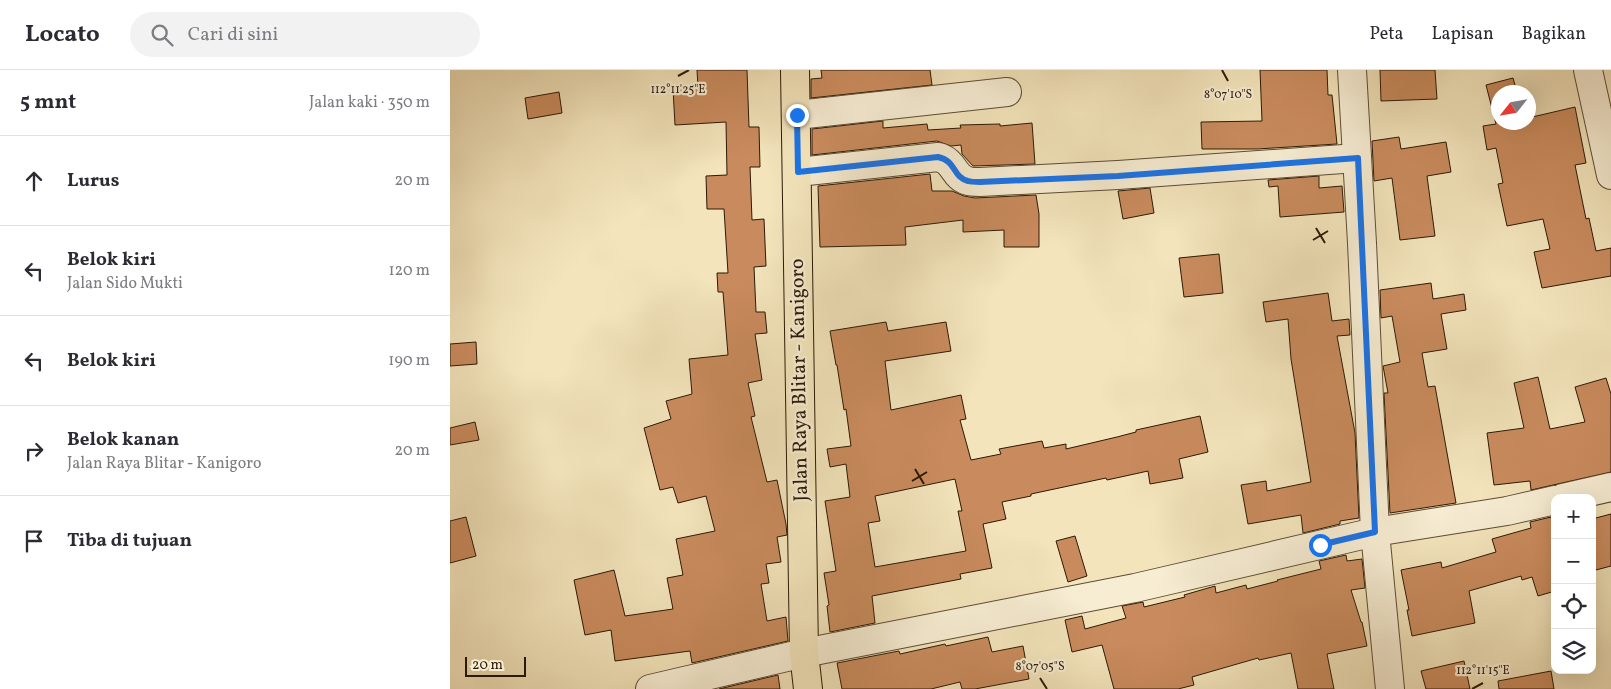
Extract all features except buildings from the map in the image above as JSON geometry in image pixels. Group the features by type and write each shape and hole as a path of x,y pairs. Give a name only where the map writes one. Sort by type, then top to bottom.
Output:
{"main road":[{"name":"Jalan Raya Blitar - Kanigoro","path":"795,70 804,653 808,689"}],"street":[{"path":"1352,70 1358,158 1375,532 1390,689"},
{"path":"1597,76 1611,175"},
{"path":"797,115 1007,92"},
{"path":"798,172 938,157 946,158 959,176 968,182 980,182 1118,176 1358,158"},
{"path":"1580,494 1611,487"},
{"path":"650,689 804,653 1134,588 1375,532 1507,511 1551,501"}],"route":[{"path":"797,115 798,172 938,157 946,158 959,176 968,182 980,182 1118,176 1358,158 1375,532 1320,545"}]}
